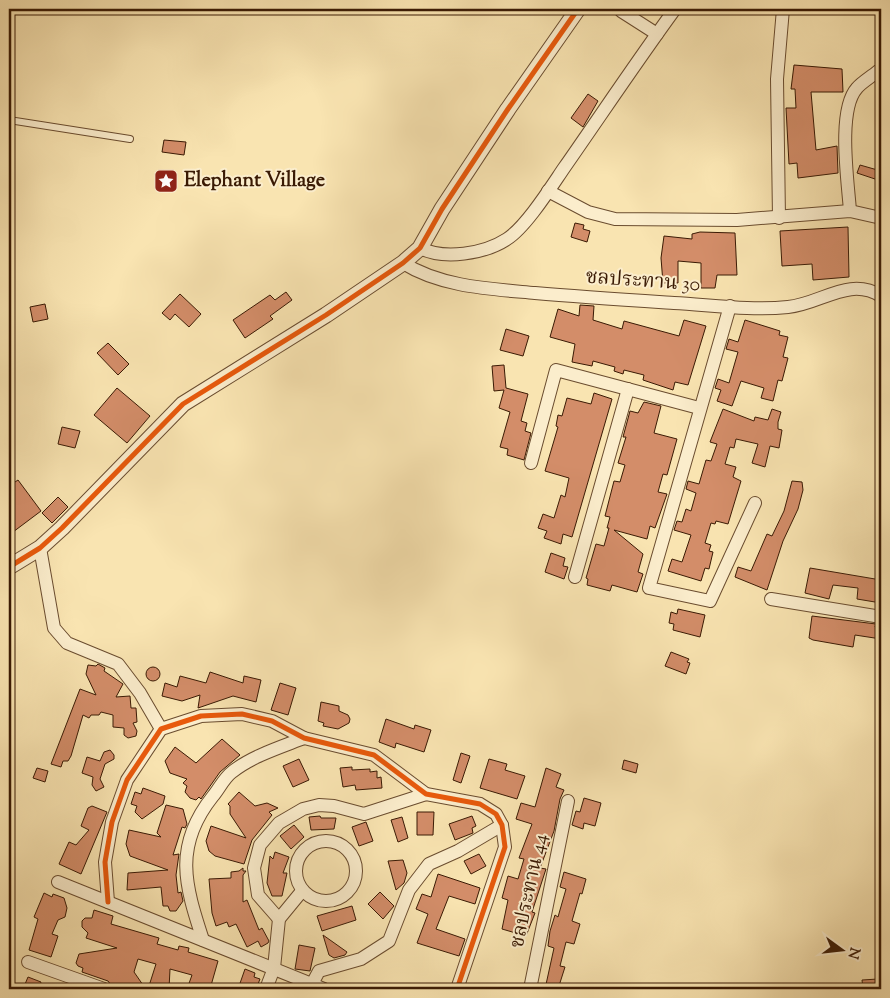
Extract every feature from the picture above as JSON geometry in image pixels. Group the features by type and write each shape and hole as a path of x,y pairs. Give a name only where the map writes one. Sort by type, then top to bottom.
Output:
{"street":[{"path":"9,567 40,548 62,528 183,404 403,263 420,248 442,209 508,109 578,9"},
{"path":"420,248 430,254 471,252 494,247 517,231 548,191 675,9"},
{"path":"779,218 777,79 783,9"},
{"path":"621,12 657,34"},
{"path":"850,211 844,134 848,108 856,88 878,71"},
{"path":"548,191 588,212 616,219 737,220 850,211 881,218"},
{"name":"ชลประทาน 30","path":"403,263 421,274 484,288 595,298 730,306 789,307 850,288 862,288 881,296"},
{"path":"730,306 699,408 649,588 710,601 754,502"},
{"path":"531,463 556,370 699,408"},
{"path":"575,577 628,389"},
{"path":"40,548 54,628 67,643 118,664 140,693 161,729"},
{"path":"771,599 881,617"},
{"path":"108,902 105,862 112,822 127,780 161,729 201,716 242,714 272,721 304,738 374,754 426,794 480,804 496,814 502,825 505,847 457,989"},
{"path":"203,940 188,893 186,852 200,812 231,772 260,756 304,738"},
{"path":"279,919 258,895 254,868 260,845 280,823 303,809 319,805 334,806 364,814 426,794"},
{"name":"ชลประทาน 44","path":"530,989 568,801"},
{"path":"312,984 319,971 361,959 389,941 409,890 428,864 458,851 502,825"},
{"path":"324,841 334,842 350,852 357,871 355,881 344,896 335,901 324,902 310,898 302,891 297,880 296,870 298,859 306,849 324,841"},
{"path":"58,882 324,989"},
{"path":"266,989 274,968 279,919 302,891"},
{"path":"28,962 104,989"}],"lane":[{"path":"9,120 130,139"}],"building":[{"path":"794,65 842,69 843,92 811,92 816,150 837,146 838,173 798,178 797,163 789,164 786,108 796,108 795,89 791,89"},
{"path":"588,94 598,101 583,127 571,118"},
{"path":"164,140 186,142 184,155 162,152"},
{"path":"860,165 881,171 881,181 857,173"},
{"path":"575,223 584,225 583,229 590,231 587,242 571,237"},
{"path":"848,227 849,277 813,280 812,264 782,266 780,231"},
{"path":"700,232 735,233 737,275 717,275 715,288 701,288 701,263 678,261 678,283 663,283 661,258 664,236 692,239 692,234"},
{"path":"286,292 292,300 270,316 273,319 245,338 233,320 270,295 275,300"},
{"path":"180,294 201,314 189,327 175,314 170,320 162,313"},
{"path":"45,304 48,319 33,322 30,307"},
{"path":"580,305 594,306 593,320 622,329 624,321 679,336 684,320 706,326 688,385 675,382 673,390 643,380 644,375 624,370 623,374 614,371 615,367 593,361 592,366 572,362 575,344 550,337 558,309 579,316"},
{"path":"745,320 780,331 779,335 788,337 783,357 788,358 782,381 778,380 773,401 761,398 764,388 741,381 732,406 717,401 721,390 715,388 718,379 729,383 738,352 726,349 729,339 738,342"},
{"path":"506,329 529,336 523,356 500,350"},
{"path":"108,343 129,364 118,375 97,353"},
{"path":"504,365 506,388 528,394 521,421 527,423 525,431 531,433 524,460 507,455 508,449 500,447 510,412 499,408 504,390 494,391 492,366"},
{"path":"117,388 150,416 127,443 94,415"},
{"path":"594,393 612,399 572,537 563,534 561,544 544,538 547,531 538,528 543,514 554,518 561,495 565,497 569,478 545,471 558,427 556,426 558,415 562,416 567,398 591,404"},
{"path":"644,402 661,406 654,433 677,439 667,475 663,474 658,492 667,494 655,528 650,526 647,539 614,530 643,554 638,572 643,574 637,592 612,585 610,591 587,585 588,579 586,578 596,544 604,546 609,528 607,528 610,517 605,516 614,481 620,482 625,465 618,463 626,437 623,437 630,411 638,413"},
{"path":"723,409 754,421 755,417 768,420 772,409 781,412 778,429 782,430 779,448 770,446 765,467 752,463 758,444 736,439 734,448 730,447 725,464 736,467 733,477 741,481 728,524 716,521 715,524 711,523 705,543 711,545 709,551 713,552 709,569 705,568 701,581 668,571 672,559 682,562 691,535 674,530 677,521 682,522 686,509 691,511 696,493 686,489 688,481 699,484 706,460 711,461 717,444 710,442"},
{"path":"62,427 80,431 75,448 58,444"},
{"path":"18,480 41,511 9,535 9,486"},
{"path":"792,481 802,482 803,490 798,509 783,541 767,590 735,577 738,567 751,571 767,534 772,536 784,511"},
{"path":"58,497 68,507 52,523 42,513"},
{"path":"551,553 565,558 563,566 568,567 564,579 545,572"},
{"path":"810,568 881,580 881,603 857,599 858,588 833,585 829,599 805,593"},
{"path":"678,609 705,615 700,637 673,630 674,624 669,623 671,612 677,614"},
{"path":"812,616 876,624 875,627 881,628 881,639 855,635 853,647 813,640 809,638"},
{"path":"671,652 689,659 687,662 690,663 686,674 665,666"},
{"path":"98,664 105,668 104,671 123,684 116,697 130,696 131,708 136,708 137,722 133,723 137,731 136,736 128,738 124,735 124,728 113,727 113,715 101,712 99,715 91,715 89,718 83,715 68,761 63,761 61,767 51,764 80,689 96,695 86,674 88,665 96,666"},
{"path":"150,667 156,667 160,674 156,681 150,681 146,677 146,671"},
{"path":"210,672 243,683 244,676 261,680 256,702 233,696 198,708 200,695 182,701 162,696 165,683 177,687 180,676 206,683"},
{"path":"280,683 296,688 288,715 271,710"},
{"path":"321,702 339,706 339,711 348,715 349,723 338,729 323,726 324,723 318,721"},
{"path":"386,719 414,729 415,725 431,730 424,752 396,743 395,748 379,742"},
{"path":"222,739 240,755 220,772 201,799 199,797 196,800 190,798 185,792 187,786 183,783 187,779 170,773 165,761 175,747 196,763"},
{"path":"110,750 114,755 114,759 105,764 100,779 104,787 96,791 92,785 93,777 82,773 87,757 100,761 104,752"},
{"path":"461,753 470,756 461,783 453,780"},
{"path":"299,759 309,780 293,787 283,766"},
{"path":"489,759 507,764 505,770 525,776 517,799 480,788"},
{"path":"624,760 638,764 636,773 622,769"},
{"path":"352,767 352,770 370,769 370,772 377,771 377,778 381,777 382,788 356,790 355,785 343,787 340,768"},
{"path":"37,768 48,771 45,782 33,778"},
{"path":"546,768 561,774 556,787 564,790 560,799 554,831 540,868 546,869 532,912 535,913 526,936 502,929 508,900 502,898 508,876 518,879 524,859 519,858 532,824 516,819 521,803 535,807"},
{"path":"143,788 165,796 163,804 142,819 135,812 137,806 131,804 135,792 141,794"},
{"path":"239,792 255,806 267,803 278,808 269,812 272,815 252,840 244,864 215,856 209,851 206,841 211,826 246,838 230,814 230,806 228,804"},
{"path":"584,798 601,803 595,826 584,823 583,829 572,825 576,811 580,812"},
{"path":"166,805 183,809 187,824 185,828 182,827 173,855 179,854 176,875 178,893 181,892 183,901 176,911 170,911 168,906 163,906 161,887 127,890 128,873 168,870 130,856 126,844 129,830 161,837 157,833"},
{"path":"92,806 107,812 81,874 59,864 69,842 76,845 89,830 81,826 88,808"},
{"path":"417,812 434,812 433,835 417,835"},
{"path":"320,816 321,818 336,818 334,829 311,830 309,817"},
{"path":"472,816 476,826 472,828 473,833 455,840 449,824"},
{"path":"402,817 408,838 398,842 391,820"},
{"path":"366,822 373,841 359,846 352,827"},
{"path":"294,825 304,837 291,849 280,836"},
{"path":"275,852 289,857 283,873 287,873 282,896 272,896 267,883 270,856 273,859"},
{"path":"479,854 486,866 471,874 464,861"},
{"path":"403,860 407,873 404,883 396,890 388,861"},
{"path":"243,868 243,871 246,871 243,875 243,902 247,900 259,930 262,928 269,941 261,947 258,941 247,947 236,924 229,927 227,922 216,926 212,913 209,879 231,878 231,872 239,871"},
{"path":"564,872 586,879 572,921 580,924 574,944 566,942 560,966 565,967 558,989 545,989 554,948 548,946 550,931 555,915 558,917 566,889 560,887"},
{"path":"438,874 480,888 475,904 449,896 436,929 465,939 459,956 417,943 428,914 416,909 422,894 431,897"},
{"path":"380,892 394,906 383,919 368,904"},
{"path":"44,893 52,897 53,894 64,898 67,908 65,917 58,920 52,934 58,936 51,957 29,950 38,919 34,917"},
{"path":"352,906 356,920 322,931 317,916"},
{"path":"94,910 113,916 111,924 159,938 157,944 178,950 179,946 189,948 188,952 218,961 210,989 187,989 192,975 170,969 169,989 148,989 156,964 138,959 134,972 143,985 123,989 111,985 108,981 82,972 83,968 76,963 79,954 117,948 86,938 88,933 82,927 82,921 85,918 92,918"},
{"path":"323,935 347,952 345,955 334,958 329,955"},
{"path":"299,945 315,948 310,971 295,969"},
{"path":"245,969 255,973 254,977 260,979 256,989 238,989"},
{"path":"28,977 41,982 39,989 23,989"},
{"path":"878,979 879,989 863,989 862,980"}],"cycle path":[{"path":"9,567 40,548 62,528 183,404 326,315 403,263 420,248 442,209 508,109 578,9"},
{"path":"108,902 105,862 112,822 127,780 161,729 201,716 242,714 272,721 304,738 374,755 426,794 480,804 496,814 502,825 505,847 457,989"}],"place":[{"name":"Elephant Village","path":"166,181"}]}
